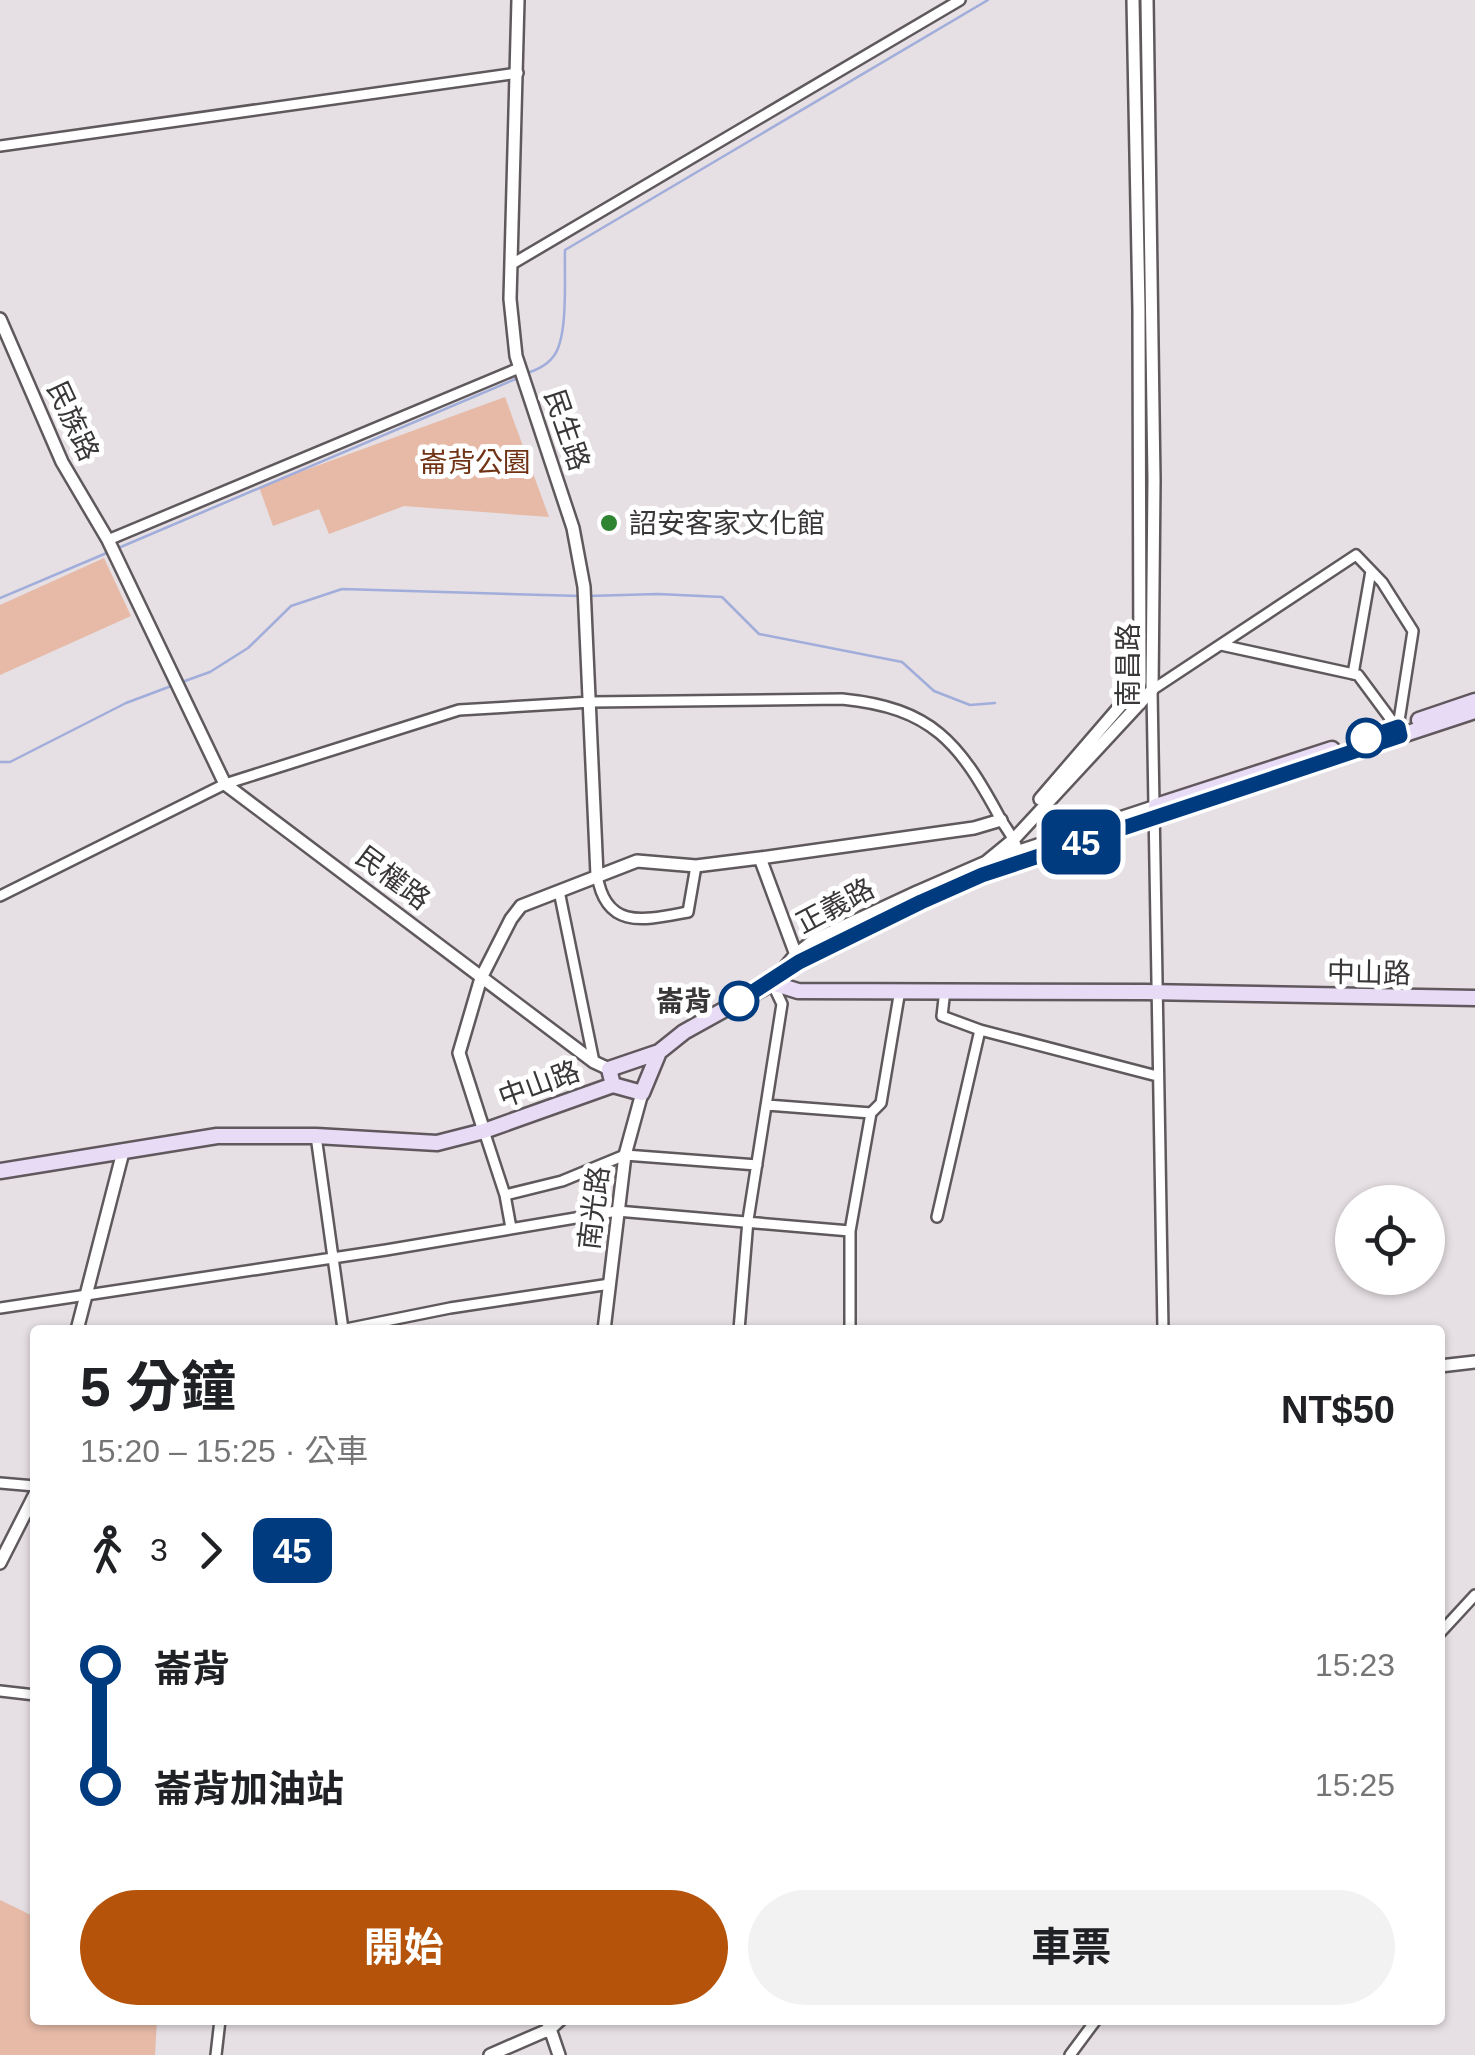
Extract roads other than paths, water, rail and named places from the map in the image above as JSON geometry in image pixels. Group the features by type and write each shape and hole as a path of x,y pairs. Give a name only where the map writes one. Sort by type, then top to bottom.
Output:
{"main road":[{"name":"正義路","path":"1399,732 1475,701"},
{"name":"正義路","path":"1156,811 1399,732 1475,712"},
{"name":"中山路","path":"0,1171 217,1136 316,1136 436,1143 484,1131 613,1084 609,1068 659,1052 684,1032 772,982 798,991 1475,998"},
{"path":"613,1084 642,1093 659,1052"}],"street":[{"name":"民生路","path":"518,0 510,299 520,368 573,528 584,587 597,875"},
{"path":"512,264 960,0"},
{"name":"南昌路","path":"1133,0 1146,686 1156,811 1163,1325"},
{"name":"南昌路","path":"1146,686 1154,440 1147,0"},
{"path":"0,146 518,74"},
{"name":"民族路","path":"0,318 62,462 108,540"},
{"path":"108,540 520,368"},
{"name":"民權路","path":"108,540 225,784 594,1062 609,1068"},
{"path":"982,875 986,862 1014,838 1146,686 1222,645 1356,555 1382,582 1412,631 1399,732"},
{"path":"1353,674 1371,571"},
{"path":"1222,645 1358,675 1399,732"},
{"path":"0,896 225,784 458,710 591,702 877,702 924,721 958,748 988,792 1014,838 1020,857"},
{"name":"正義路","path":"797,959 1020,857 1156,811"},
{"path":"511,1228 505,1195 459,1053 481,978 521,906 637,860 696,866 974,828 1001,820"},
{"name":"正義路","path":"772,982 814,940 986,862 1020,857"},
{"path":"760,858 797,959"},
{"path":"597,875 601,896 627,920 646,920 688,912 696,866"},
{"path":"560,891 594,1062"},
{"path":"739,1325 748,1220 782,1004 772,982"},
{"path":"850,1325 850,1231 870,1113 881,1104 900,990"},
{"path":"945,990 942,1016 980,1030 1157,1076"},
{"path":"937,1217 980,1030"},
{"name":"南光路","path":"605,1325 625,1154 642,1093"},
{"path":"767,1105 870,1113"},
{"path":"316,1136 341,1325"},
{"path":"78,1325 123,1152"},
{"path":"505,1195 562,1180 625,1154 756,1165"},
{"path":"0,1308 617,1211 850,1231"},
{"path":"367,1325 610,1284"},
{"path":"1445,1365 1475,1362"},
{"path":"0,1484 30,1486"},
{"path":"0,1563 30,1504"},
{"path":"1445,1627 1475,1594"},
{"path":"0,1691 30,1694"},
{"path":"216,2055 219,2025"},
{"path":"490,2055 548,2025"},
{"path":"552,2025 559,2055"},
{"path":"1070,2055 1092,2025"}],"waterway":[{"path":"525,374 547,363 558,348 564,322 565,250 988,0"},
{"path":"116,549 518,378"},
{"path":"0,598 109,552"},
{"path":"182,682 210,672 248,648 291,606 342,589 580,596"},
{"path":"588,596 722,597 759,634 902,662 934,691 970,705 995,703"},
{"path":"0,762 10,762 126,703 174,685"}],"place":[{"name":"詔安客家文化館","path":"609,523"},
{"name":"崙背","path":"739,1001"}],"park label":[{"name":"崙背公園","path":"475,462"}]}
